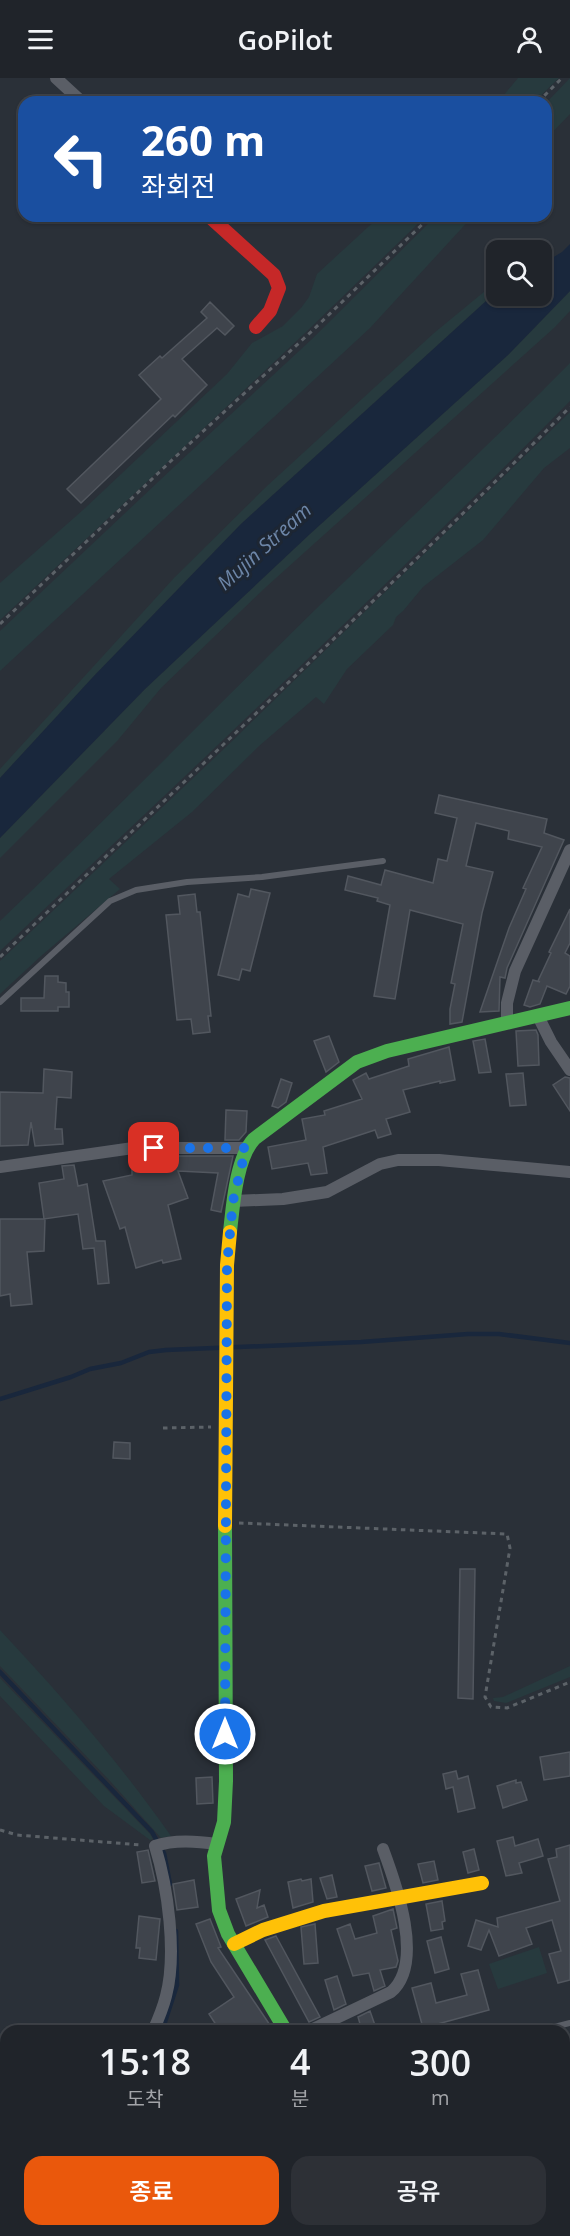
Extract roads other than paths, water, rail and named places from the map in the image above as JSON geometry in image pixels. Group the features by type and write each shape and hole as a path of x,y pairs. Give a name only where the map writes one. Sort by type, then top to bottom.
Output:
{"street":[{"path":"56,78 76,96"},
{"path":"216,222 274,275 279,288 270,311 256,327"},
{"path":"507,1023 507,1003 515,971 570,850"},
{"path":"282,2025 234,1944 219,1910 214,1856 224,1822 226,1781 227,1265 233,1201 246,1148 254,1139 357,1062 387,1051 570,1008"},
{"path":"538,1016 551,1042 570,1070"},
{"path":"0,1167 133,1148 246,1148"},
{"path":"233,1201 283,1199 327,1192 380,1164 398,1160 439,1160 570,1172"},
{"path":"155,2025 166,1997 171,1972 168,1908 159,1845 199,1841 217,1844"},
{"path":"322,2025 391,1992 399,1985 406,1966 402,1908 383,1849"},
{"path":"234,1944 256,1931 283,1920 399,1896 443,1891 482,1883"}],"lane":[{"path":"0,1002 110,901 136,890 188,882 262,877 383,861"}],"water":[{"name":"Mujin Stream","path":"570,244 570,291 508,355 311,533 145,689 0,838 0,778 93,677 241,524 486,301 486,306 552,306 552,258"}],"waterway":[{"path":"0,1399 90,1369 121,1363 149,1352 166,1350 361,1342 468,1334 499,1334 570,1343"},
{"path":"0,1672 152,1832 164,1853 170,1884"},
{"path":"164,2025 177,1985 176,1931"}]}
